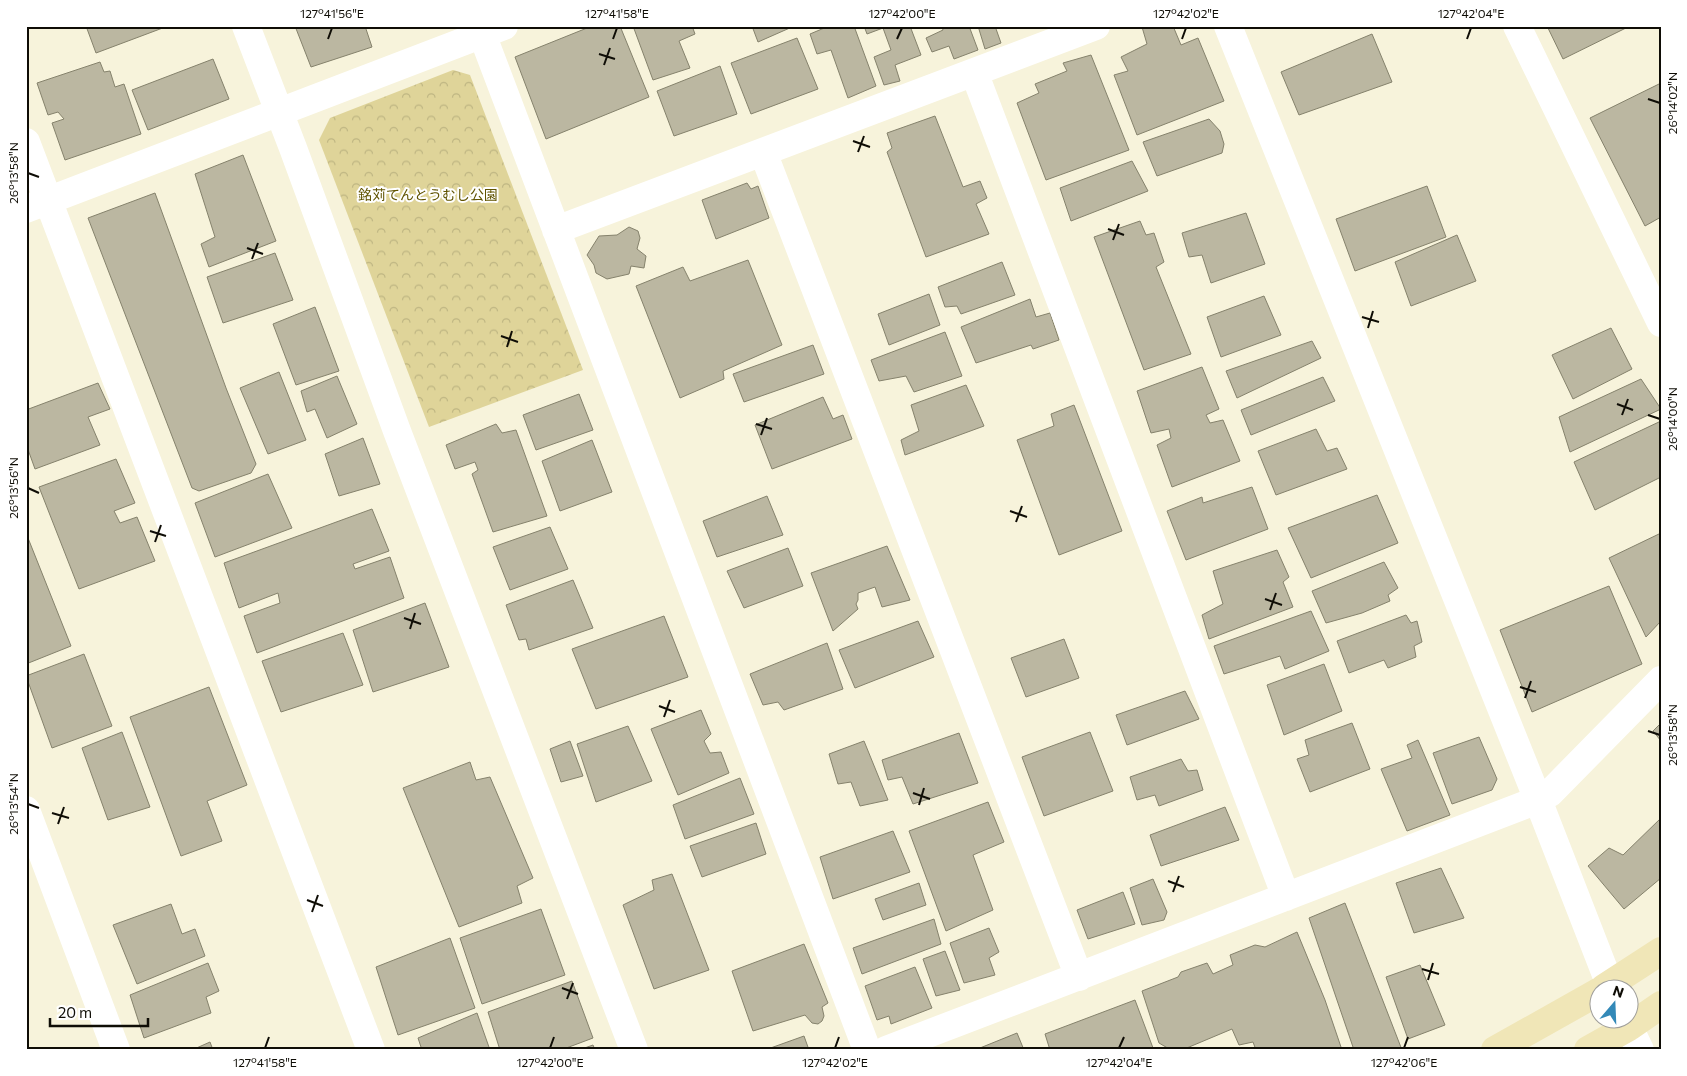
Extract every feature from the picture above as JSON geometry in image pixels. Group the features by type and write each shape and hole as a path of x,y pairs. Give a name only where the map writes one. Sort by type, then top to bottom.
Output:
{"main road":[{"path":"1620,978 1661,951"},
{"path":"1495,1050 1590,996"},
{"path":"1588,1050 1634,1038 1661,1005"}],"street":[{"path":"246,26 404,450 634,1050"},
{"path":"556,230 1096,26"},
{"path":"1228,26 1538,800 1601,978"},
{"path":"1518,26 1661,323"},
{"path":"37,205 488,29 556,230 867,1050"},
{"path":"974,72 1286,897"},
{"path":"26,142 37,205 372,1050"},
{"path":"763,152 1078,977"},
{"path":"886,1050 1538,800 1550,792 1661,680"},
{"path":"26,810 116,1050"}],"green space":[{"name":"銘苅てんとうむし公園","path":"453,70 470,75 583,370 429,427 319,140 330,118"}],"building":[{"path":"86,26 168,26 96,53"},
{"path":"295,26 365,26 372,47 311,67"},
{"path":"592,26 620,26 649,97 546,139 515,57"},
{"path":"633,26 692,26 695,34 679,41 690,68 653,80"},
{"path":"752,26 792,26 792,27 758,42"},
{"path":"829,26 854,26 876,86 848,98 831,50 817,54 810,34"},
{"path":"864,26 910,26 921,55 895,65 900,81 884,85 874,57 891,50 883,28 867,34"},
{"path":"942,26 969,26 978,50 954,59 949,46 932,52 926,38 943,30"},
{"path":"978,26 995,26 1001,43 985,49"},
{"path":"1173,26 1181,45 1198,38 1224,101 1137,135 1114,75 1128,71 1121,57 1147,44 1142,27"},
{"path":"1547,26 1630,26 1563,59"},
{"path":"1372,34 1392,82 1299,115 1281,72"},
{"path":"797,38 818,89 751,114 731,63"},
{"path":"1091,55 1129,150 1046,180 1017,103 1039,93 1035,84 1067,71 1063,63"},
{"path":"213,59 229,99 148,130 132,90"},
{"path":"100,62 104,72 110,71 115,87 124,84 141,134 65,160 52,123 64,119 58,112 48,115 37,83"},
{"path":"720,66 737,114 674,136 657,91"},
{"path":"1661,83 1661,217 1645,226 1590,118"},
{"path":"935,116 963,187 980,181 987,198 976,204 989,234 926,257 887,152 892,148 887,133"},
{"path":"1209,119 1220,131 1224,144 1222,153 1157,176 1143,142"},
{"path":"243,155 276,241 209,267 201,244 215,237 195,174"},
{"path":"1132,161 1148,191 1071,221 1060,188"},
{"path":"747,183 751,189 758,186 769,218 716,239 702,200"},
{"path":"1427,186 1446,237 1355,271 1336,219"},
{"path":"155,193 226,388 256,464 251,473 199,491 192,488 88,218"},
{"path":"1246,213 1265,264 1211,283 1202,255 1189,257 1182,233"},
{"path":"1140,221 1146,235 1154,233 1164,262 1156,267 1191,354 1144,370 1094,237"},
{"path":"629,227 638,231 640,238 637,249 646,256 644,268 631,266 629,274 607,279 596,273 594,265 587,255 599,236 617,235"},
{"path":"1457,235 1476,281 1411,306 1395,262"},
{"path":"275,253 293,300 223,323 207,277"},
{"path":"748,260 782,345 723,371 724,379 680,398 636,286 683,267 690,281"},
{"path":"1002,262 1015,295 961,314 957,306 945,307 938,287"},
{"path":"929,294 940,325 889,345 878,314"},
{"path":"1264,296 1281,335 1221,357 1207,317"},
{"path":"1030,299 1036,317 1050,313 1059,340 1033,349 1031,345 976,363 961,327"},
{"path":"315,307 339,371 296,385 273,324"},
{"path":"1611,328 1632,369 1573,399 1552,355"},
{"path":"945,332 962,376 914,392 906,376 879,381 871,360"},
{"path":"1312,341 1321,358 1237,398 1226,371"},
{"path":"813,345 824,374 744,402 733,374"},
{"path":"1202,367 1219,409 1206,415 1210,423 1223,420 1240,461 1172,487 1157,445 1171,438 1169,429 1151,433 1137,391"},
{"path":"279,372 306,440 268,454 240,388"},
{"path":"337,376 357,424 327,438 315,409 307,412 301,391"},
{"path":"1323,377 1335,401 1251,435 1241,410"},
{"path":"1641,379 1661,409 1570,452 1559,417"},
{"path":"98,383 110,409 88,417 100,445 35,469 26,444 26,410"},
{"path":"966,385 984,426 905,455 901,440 919,431 911,405"},
{"path":"579,394 593,430 536,450 523,415"},
{"path":"823,397 833,419 843,415 852,439 772,469 755,425"},
{"path":"1074,405 1122,531 1059,555 1017,440 1054,426 1051,414"},
{"path":"1661,421 1661,477 1595,510 1574,462"},
{"path":"496,424 502,433 516,430 547,516 493,532 472,474 478,470 475,462 455,469 446,445"},
{"path":"1316,429 1327,451 1337,448 1347,469 1276,495 1258,451"},
{"path":"363,438 380,484 339,496 325,454"},
{"path":"592,440 612,492 560,511 542,461"},
{"path":"116,459 135,503 114,511 120,523 137,517 155,561 79,589 39,487"},
{"path":"268,474 292,528 215,557 195,503"},
{"path":"1252,487 1268,529 1186,560 1167,511 1202,497 1203,503"},
{"path":"1377,495 1398,543 1311,578 1288,528"},
{"path":"767,496 783,535 717,557 703,521"},
{"path":"372,509 389,551 353,564 355,569 390,557 404,598 257,653 244,616 280,603 278,593 239,608 224,563"},
{"path":"550,527 568,569 510,590 493,547"},
{"path":"1661,533 1661,621 1646,637 1609,558"},
{"path":"28,538 71,646 26,664 26,539"},
{"path":"887,546 910,600 882,607 875,587 858,593 856,604 858,609 833,631 811,573"},
{"path":"788,548 803,586 744,608 727,571"},
{"path":"1277,550 1289,577 1283,582 1293,607 1209,639 1202,615 1223,604 1213,571"},
{"path":"1384,562 1398,588 1388,595 1390,601 1362,613 1326,623 1312,591"},
{"path":"573,580 593,628 529,650 526,639 519,640 506,605"},
{"path":"1609,586 1642,664 1532,712 1500,630"},
{"path":"425,603 449,667 373,692 353,630"},
{"path":"1311,611 1329,651 1285,669 1280,656 1224,674 1214,646"},
{"path":"1406,615 1411,623 1417,621 1422,642 1414,646 1416,657 1388,668 1384,660 1349,673 1337,641"},
{"path":"664,616 688,677 596,709 572,649"},
{"path":"918,621 934,657 855,688 839,650"},
{"path":"343,633 363,685 281,712 262,661"},
{"path":"1064,639 1079,678 1026,697 1011,658"},
{"path":"827,643 843,689 784,710 778,702 763,705 750,674"},
{"path":"84,654 112,726 52,748 26,676"},
{"path":"1324,664 1342,711 1284,735 1267,685"},
{"path":"209,687 247,785 207,801 222,841 181,856 130,717"},
{"path":"1185,691 1199,719 1127,745 1116,715"},
{"path":"701,710 711,734 704,741 710,753 721,752 729,773 678,795 651,729"},
{"path":"1352,723 1370,769 1310,792 1297,759 1309,755 1305,740"},
{"path":"1661,723 1661,741 1653,731"},
{"path":"628,726 652,781 596,802 577,744"},
{"path":"122,732 150,807 108,820 82,748"},
{"path":"1090,732 1113,791 1044,816 1022,757"},
{"path":"959,733 978,783 913,804 902,777 888,780 882,760"},
{"path":"1479,737 1497,779 1492,790 1452,804 1433,753"},
{"path":"1418,740 1450,815 1407,831 1381,769 1412,758 1407,745"},
{"path":"570,741 583,776 561,782 550,749"},
{"path":"864,741 888,800 860,806 851,782 838,784 829,754"},
{"path":"1181,759 1188,771 1197,770 1203,790 1159,806 1155,795 1137,800 1130,777"},
{"path":"470,762 476,780 490,777 533,878 517,886 522,903 459,927 403,788"},
{"path":"740,778 754,814 685,839 673,805"},
{"path":"988,802 1004,842 973,855 993,910 946,931 909,831"},
{"path":"1225,807 1239,840 1161,866 1150,835"},
{"path":"1661,818 1661,878 1624,909 1588,866 1609,848 1623,855"},
{"path":"756,823 766,854 702,877 690,846"},
{"path":"893,831 910,872 833,899 820,857"},
{"path":"1441,868 1464,918 1414,933 1396,883"},
{"path":"672,874 709,970 654,989 623,905 654,890 652,880"},
{"path":"1153,879 1167,912 1164,920 1142,925 1130,888"},
{"path":"919,883 926,905 883,920 875,899"},
{"path":"1123,892 1135,924 1088,939 1077,910"},
{"path":"1345,903 1402,1050 1354,1050 1309,918"},
{"path":"171,904 182,934 195,929 205,956 137,984 113,925"},
{"path":"541,909 565,975 482,1004 460,938"},
{"path":"934,919 941,944 862,974 853,948"},
{"path":"989,928 999,952 989,958 995,975 964,983 950,943"},
{"path":"1297,932 1325,1000 1342,1050 1256,1050 1253,1042 1239,1045 1232,1029 1182,1050 1171,1050 1159,1043 1142,991 1178,977 1181,972 1207,963 1213,974 1233,965 1230,955 1255,945 1265,947"},
{"path":"450,938 475,1008 398,1035 376,967"},
{"path":"804,944 828,1003 822,1007 824,1016 822,1021 818,1024 812,1023 805,1015 753,1031 732,971"},
{"path":"945,951 960,990 936,996 923,959"},
{"path":"208,963 219,991 206,997 211,1013 144,1038 130,995"},
{"path":"1420,965 1445,1025 1408,1039 1386,977"},
{"path":"915,967 932,1008 891,1024 889,1016 877,1020 865,986"},
{"path":"572,981 593,1038 561,1050 500,1050 488,1012"},
{"path":"1135,1000 1153,1048 1150,1050 1050,1050 1045,1034"},
{"path":"477,1013 490,1050 422,1050 418,1038"},
{"path":"1017,1033 1024,1050 975,1050"},
{"path":"804,1036 809,1050 765,1050"},
{"path":"210,1042 213,1050 192,1050"},
{"path":"593,1045 595,1050 579,1050"}]}
